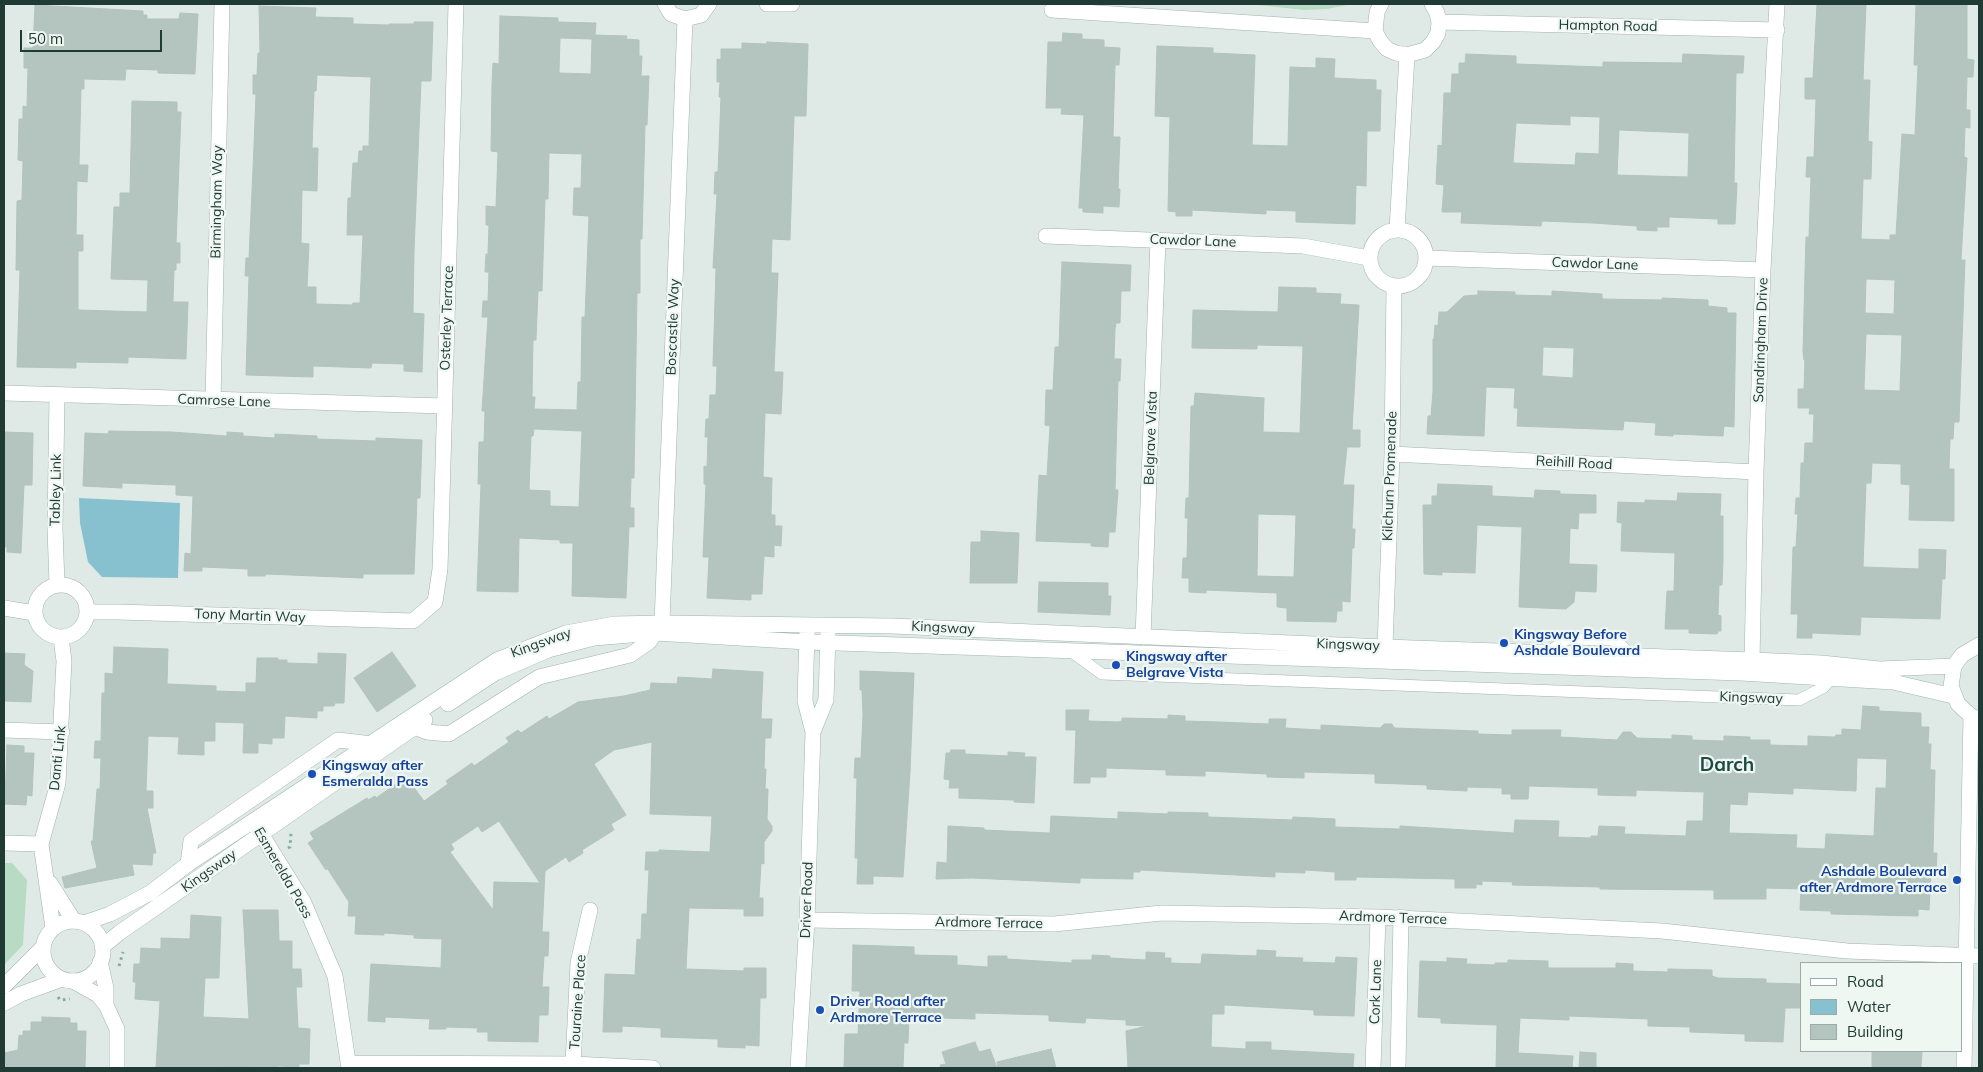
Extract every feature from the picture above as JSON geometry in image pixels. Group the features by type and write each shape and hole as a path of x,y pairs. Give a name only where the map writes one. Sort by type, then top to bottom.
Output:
{"street":[{"name":"Birmingham Way","path":"213,400 222,4"},
{"name":"Osterley Terrace","path":"413,621 435,602 440,569 456,4"},
{"path":"665,4 671,14 685,19 700,15 708,4"},
{"path":"767,4 792,4"},
{"path":"1382,4 1377,12 1376,30 1380,40 1387,49 1407,55 1425,50 1438,33 1438,13 1432,4"},
{"name":"Sandringham Drive","path":"1752,660 1763,270 1777,4"},
{"path":"1052,10 1376,30"},
{"name":"Boscastle Way","path":"658,628 685,19"},
{"name":"Hampton Road","path":"1439,22 1777,30"},
{"path":"1397,230 1407,55"},
{"path":"1397,230 1407,231 1415,236 1422,243 1427,258 1425,268 1420,276 1413,283 1403,286 1384,283 1376,277 1371,268 1370,258 1371,248 1377,240 1384,234 1397,230"},
{"name":"Cawdor Lane","path":"1046,236 1303,246 1370,258"},
{"name":"Belgrave Vista","path":"1143,636 1158,240"},
{"name":"Cawdor Lane","path":"1427,258 1763,270"},
{"name":"Kilchurn Promenade","path":"1384,647 1392,454 1394,286"},
{"name":"Camrose Lane","path":"4,393 444,406"},
{"name":"Tabley Link","path":"57,395 55,529 57,584"},
{"name":"Reihill Road","path":"1392,454 1756,472"},
{"path":"57,584 74,588 82,594 87,612 85,622 80,629 72,635 61,638 51,636 43,631 36,622 34,613 36,601 40,594 48,587 57,584"},
{"path":"4,608 34,613"},
{"name":"Tony Martin Way","path":"87,612 413,621"},
{"name":"Kingsway","path":"4,1003 21,994 68,980 90,976 96,970 101,955 120,933 257,828 372,744 474,673 497,660 529,646 566,632 590,627 615,624 807,642 1832,677 1893,682 1953,696"},
{"name":"Kingsway","path":"53,928 66,922 79,922 110,914 150,893 188,864 257,828 495,674 548,650 594,638 658,628 806,624 892,626 1821,663 1880,669 1954,666"},
{"name":"Driver Road","path":"798,1068 807,920 813,732 805,701 806,624"},
{"name":"Driver Road","path":"813,732 826,700 828,625"},
{"path":"415,727 427,732 449,734 539,677 630,655 649,642 658,628"},
{"name":"Danti Link","path":"53,928 41,844 58,783 64,661 61,638"},
{"path":"1964,1068 1973,956 1975,717 1964,710 1953,696 1951,676 1954,666 1962,655 1977,642"},
{"path":"1373,661 1384,647"},
{"path":"1741,673 1752,660"},
{"path":"4,730 62,732"},
{"name":"Kingsway","path":"188,864 190,841 338,740 372,744"},
{"name":"Esmerelda Pass","path":"257,828 304,903 335,976 349,1066"},
{"path":"4,843 41,844"},
{"name":"Danti Link","path":"46,878 79,922"},
{"name":"Touraine Place","path":"573,1064 578,964 590,910"},
{"name":"Ardmore Terrace","path":"807,920 1054,924 1162,913 1378,917 1662,931 1848,952 1973,956"},
{"name":"Cork Lane","path":"1373,1068 1378,917"},
{"name":"Cork Lane","path":"1398,1068 1401,918"},
{"path":"79,922 96,933 106,988 106,1005"},
{"path":"4,986 43,947 48,934 53,928"},
{"path":"43,947 47,966 54,974 98,994 106,1005 117,1029 118,1068"},
{"path":"349,1066 573,1064 653,1068"}],"lane":[{"name":"Kingsway","path":"1069,650 1102,674 1799,700 1824,687 1832,677"}],"green space":[{"path":"1250,4 1352,4 1327,9 1304,10"},
{"path":"4,863 12,863 27,880 23,945 4,965"}],"water":[{"path":"79,498 180,503 178,578 102,577 88,562 80,523"}],"building":[{"path":"1817,4 1866,4 1863,80 1870,80 1868,141 1872,142 1871,179 1863,179 1861,239 1890,240 1890,235 1896,235 1902,134 1915,135 1918,65 1914,65 1916,4 1967,4 1967,59 1974,60 1973,77 1967,77 1966,110 1970,110 1970,128 1965,127 1964,157 1967,158 1961,260 1965,260 1959,422 1954,422 1953,439 1950,439 1949,469 1954,469 1954,521 1909,520 1910,485 1901,484 1901,464 1872,463 1871,483 1866,483 1863,567 1919,569 1919,549 1946,550 1945,579 1942,579 1940,619 1861,617 1860,635 1812,633 1812,638 1797,638 1798,614 1791,614 1793,547 1796,547 1798,514 1795,514 1796,498 1800,498 1801,463 1804,463 1805,443 1813,443 1814,414 1809,414 1810,408 1798,408 1798,389 1804,389 1806,237 1809,237 1811,177 1806,177 1807,157 1814,157 1816,99 1805,99 1805,78 1813,78","holes":["1866,279 1895,280 1894,314 1865,313","1866,334 1902,335 1900,391 1864,390"]},
{"path":"35,5 143,11 143,15 147,15 147,19 179,19 180,13 198,14 195,74 158,73 158,70 126,69 125,80 84,79 84,89 81,89 79,165 88,165 87,182 77,181 76,235 83,235 83,251 78,251 78,310 147,312 148,280 111,279 114,207 120,207 120,193 130,193 132,101 177,102 177,112 181,112 176,243 180,243 180,263 176,263 176,270 174,270 173,302 188,302 186,359 128,357 128,363 76,362 76,368 17,367 20,270 16,270 17,201 22,200 23,161 18,160 19,119 23,119 23,106 27,107 28,68 24,68 24,48 33,48"},
{"path":"259,6 316,8 315,17 353,18 353,24 389,25 433,22 431,81 421,81 414,251 413,313 424,314 422,372 404,371 404,364 372,363 371,368 313,366 313,377 246,375 249,276 245,276 246,258 249,258 256,94 253,94 253,75 257,75 258,53 260,53","holes":["317,75 371,77 369,146 363,146 363,151 359,151 358,163 353,163 351,198 348,198 347,235 363,235 360,303 353,303 352,305 316,304 316,287 307,287 309,244 301,243 302,190 317,191 318,148 312,148 314,91 316,91"]},
{"path":"500,16 558,18 558,22 596,23 595,35 627,36 626,39 639,40 639,56 642,56 641,76 649,76 647,125 645,125 642,239 640,239 640,293 637,293 634,478 631,478 630,508 634,508 634,527 629,527 626,598 572,596 573,543 560,543 560,540 519,538 518,592 477,591 481,484 478,484 479,442 484,442 485,411 482,411 488,317 482,317 483,301 488,301 489,272 485,272 489,225 486,225 486,206 496,207 498,152 491,151 492,85 493,63 499,64","holes":["560,38 592,39 591,74 559,73","549,153 582,154 581,188 574,188 573,215 589,216 585,317 582,317 581,382 578,382 577,410 534,409 535,397 532,397 533,340 536,340 538,291 542,291 545,199 548,199","534,429 582,431 579,507 550,506 550,491 529,490 531,436 533,436"]},
{"path":"1063,33 1082,34 1082,39 1104,40 1104,47 1120,48 1119,65 1115,65 1113,137 1120,137 1119,207 1103,206 1103,213 1083,212 1083,208 1079,208 1084,115 1061,114 1062,108 1046,108 1048,42 1062,42"},
{"path":"767,42 808,44 806,116 794,116 790,240 772,239 771,273 778,273 774,372 783,372 781,414 765,413 763,477 772,478 771,515 775,515 775,526 782,526 781,546 774,545 774,557 764,556 762,594 751,594 751,600 707,598 709,557 703,557 706,484 704,484 704,466 707,467 708,437 705,437 706,419 709,419 710,395 716,395 717,366 713,366 716,268 713,268 717,194 714,194 715,172 718,172 721,97 719,97 720,82 717,82 717,59 721,60 721,49 742,49 742,43 767,44"},
{"path":"1157,46 1213,48 1213,53 1255,55 1252,145 1288,146 1290,67 1316,68 1316,58 1335,59 1334,78 1376,80 1376,90 1381,90 1380,131 1367,131 1366,186 1356,185 1355,224 1296,222 1296,211 1266,210 1266,214 1192,210 1192,216 1176,216 1176,212 1168,211 1170,117 1155,116"},
{"path":"1466,54 1516,56 1516,64 1603,67 1603,62 1682,63 1683,54 1744,56 1743,73 1736,73 1734,183 1737,183 1735,224 1718,224 1718,219 1669,217 1669,227 1657,227 1657,231 1637,230 1637,226 1593,223 1542,221 1541,226 1461,223 1462,212 1442,212 1444,185 1436,184 1438,145 1442,146 1444,93 1451,93 1452,74 1459,74 1459,63 1465,63","holes":["1570,116 1600,117 1599,154 1576,153 1575,165 1513,163 1516,123 1570,125","1619,130 1689,133 1688,177 1617,175"]},
{"path":"1062,262 1131,265 1130,291 1121,291 1120,323 1116,323 1115,329 1114,359 1121,359 1120,381 1118,381 1115,490 1118,490 1115,532 1109,532 1108,547 1091,546 1091,543 1036,541 1039,475 1047,476 1050,426 1045,425 1046,390 1053,390 1055,347 1059,347"},
{"path":"1279,287 1316,288 1316,293 1341,294 1340,304 1359,305 1352,430 1360,430 1360,447 1347,447 1343,485 1354,485 1352,529 1355,529 1354,548 1352,548 1350,602 1342,601 1342,611 1337,611 1336,622 1287,621 1287,608 1277,607 1277,593 1206,590 1206,593 1189,592 1189,578 1182,578 1183,558 1187,558 1188,518 1185,518 1186,498 1189,498 1191,406 1194,406 1195,393 1264,398 1263,432 1300,433 1303,346 1257,345 1257,349 1192,348 1193,310 1278,312","holes":["1258,514 1296,515 1294,577 1257,576"]},
{"path":"1478,291 1552,296 1552,291 1602,294 1602,299 1662,300 1662,298 1708,300 1708,306 1727,308 1727,313 1736,313 1734,427 1724,426 1723,436 1673,434 1673,436 1655,435 1656,423 1624,421 1623,430 1517,426 1518,408 1514,408 1515,388 1486,387 1484,436 1427,434 1433,391 1433,339 1435,325 1438,326 1439,312 1447,312 1464,296 1478,295","holes":["1543,347 1574,348 1573,378 1542,376"]},
{"path":"109,431 172,432 227,436 227,432 243,433 243,436 275,438 275,434 317,436 317,439 376,441 376,438 422,440 420,498 417,498 414,574 363,574 363,578 266,574 265,576 248,576 248,569 202,567 202,571 184,571 185,553 191,554 193,496 176,495 176,485 122,483 122,488 83,486 85,433 108,434"},
{"path":"4,432 33,433 32,485 24,485 21,553 7,552 7,547 4,547"},
{"path":"1438,484 1492,486 1492,496 1534,498 1535,490 1560,491 1560,494 1596,495 1596,513 1579,513 1578,529 1570,528 1569,564 1597,565 1596,592 1575,591 1574,602 1566,609 1519,607 1522,527 1477,525 1475,573 1442,572 1442,575 1424,574 1423,505 1432,505 1432,496 1437,496"},
{"path":"1678,493 1721,494 1720,516 1723,516 1723,561 1722,585 1719,585 1718,615 1721,616 1721,631 1718,631 1717,634 1689,633 1689,629 1665,629 1667,591 1674,591 1675,553 1621,551 1622,523 1617,522 1618,502 1645,503 1645,500 1677,501"},
{"path":"981,531 1019,533 1017,583 970,583 971,542 981,542"},
{"path":"1039,582 1108,583 1108,596 1111,596 1110,615 1038,612"},
{"path":"114,647 168,649 167,684 216,686 216,691 246,692 246,683 256,683 257,658 278,658 278,660 287,660 287,663 318,664 318,653 346,654 344,703 335,703 334,706 323,706 323,711 317,711 317,718 285,716 284,738 272,738 272,744 258,743 258,753 243,753 244,723 215,722 215,741 204,741 204,755 178,754 179,737 148,736 146,791 153,791 153,808 147,808 156,853 153,853 152,865 132,864 134,875 65,888 62,877 97,868 91,841 93,841 97,789 100,789 101,758 94,758 95,741 101,741 102,693 105,693 105,673 113,674"},
{"path":"392,652 416,686 377,712 354,678"},
{"path":"4,653 25,654 24,665 33,671 31,702 4,701"},
{"path":"713,669 763,672 761,719 772,719 771,738 765,738 764,769 766,769 765,789 768,789 767,819 772,826 772,831 764,842 764,864 761,863 759,898 763,898 763,916 744,916 744,909 689,908 686,969 744,971 744,968 766,968 766,998 760,998 759,1046 745,1045 745,1048 718,1047 718,1039 661,1037 661,1028 622,1026 622,1032 603,1032 605,974 635,975 637,939 641,940 642,914 647,914 649,870 645,870 646,852 659,852 659,850 710,852 712,816 650,814 652,742 614,750 594,764 626,815 611,824 614,830 582,850 583,853 569,862 566,857 545,871 542,932 549,932 548,956 544,956 542,987 549,987 548,1015 539,1015 538,1042 488,1041 488,1032 477,1032 478,1028 446,1027 446,1029 429,1029 430,1019 385,1017 385,1022 368,1021 371,964 441,968 442,939 414,938 414,935 384,933 384,935 355,934 356,916 348,916 349,902 308,843 314,839 310,833 367,798 368,800 375,796 376,798 406,777 424,801 448,784 446,781 472,763 474,766 509,742 506,738 518,730 521,733 547,716 549,719 578,702 624,696 650,690 651,683 677,684 678,677 712,679","holes":["499,821 540,883 494,882 493,910 450,852 454,849 451,844 478,826 482,832"]},
{"path":"860,671 914,673 903,877 873,876 873,884 857,884 858,858 855,858 857,778 854,778 855,758 861,758 863,715"},
{"path":"1863,706 1879,707 1879,711 1921,713 1921,727 1929,727 1928,744 1931,744 1930,770 1935,770 1933,853 1937,853 1936,873 1931,872 1929,910 1918,909 1918,916 1831,914 1831,911 1800,910 1801,889 1766,888 1766,899 1714,899 1714,890 1600,889 1600,887 1512,885 1513,882 1482,881 1482,885 1476,884 1476,888 1455,888 1455,879 1356,877 1356,880 1335,880 1335,872 1305,870 1305,873 1275,872 1275,877 1140,870 1140,872 1133,872 1133,879 1080,878 1080,883 972,878 936,879 937,862 947,863 948,826 984,828 984,830 1050,833 1051,816 1118,819 1118,812 1208,813 1208,817 1292,820 1293,817 1335,819 1335,827 1400,829 1400,826 1514,833 1515,820 1559,821 1558,837 1591,838 1591,836 1598,836 1599,826 1625,827 1624,834 1686,836 1687,821 1703,821 1704,792 1636,790 1636,796 1598,795 1598,788 1529,786 1528,799 1511,799 1511,794 1502,794 1502,788 1467,787 1467,791 1427,789 1427,785 1375,783 1375,774 1304,772 1304,778 1267,777 1267,774 1205,771 1205,776 1166,775 1166,770 1106,768 1106,777 1090,777 1090,783 1074,783 1076,730 1066,730 1066,710 1089,710 1088,721 1118,722 1122,721 1122,718 1168,719 1168,715 1185,716 1185,721 1269,724 1269,719 1286,719 1285,728 1321,730 1321,725 1380,728 1384,724 1392,724 1394,728 1478,731 1478,734 1512,735 1512,730 1561,730 1560,737 1617,740 1623,732 1631,732 1637,738 1672,739 1672,735 1692,736 1692,740 1724,741 1724,736 1750,737 1750,740 1770,740 1770,745 1808,746 1808,736 1835,737 1836,735 1842,735 1842,729 1861,730","holes":["1857,758 1887,759 1886,788 1876,788 1874,836 1826,834 1825,849 1796,848 1797,835 1729,833 1730,804 1747,805 1748,792 1793,794 1793,788 1856,791"]},
{"path":"7,745 24,746 24,753 34,753 32,796 27,795 26,805 5,804"},
{"path":"951,750 965,750 965,754 1008,756 1008,752 1025,753 1024,757 1036,757 1034,803 1014,802 1014,800 959,798 959,788 949,788 950,780 944,779 946,753 950,753"},
{"path":"243,910 278,910 279,941 292,941 292,969 301,969 302,987 296,987 298,1028 310,1029 309,1064 299,1064 299,1067 278,1066 277,1068 156,1068 160,1001 135,999 136,982 133,982 134,964 140,964 141,948 161,949 161,938 190,939 191,915 221,917 219,978 205,978 203,1017 249,1019"},
{"path":"853,945 914,947 914,955 957,956 957,965 988,967 988,956 1007,956 1007,959 1072,963 1072,960 1092,960 1092,955 1146,960 1146,952 1165,953 1164,958 1171,958 1171,963 1201,964 1202,954 1257,956 1257,950 1276,951 1275,957 1303,958 1302,962 1335,963 1336,957 1357,958 1354,1016 1314,1015 1314,1010 1224,1005 1224,1014 1212,1014 1211,1047 1246,1049 1246,1042 1271,1042 1271,1050 1354,1054 1353,1068 1128,1068 1126,1031 1147,1026 1126,1025 1126,1020 1086,1018 1085,1023 1049,1021 1049,1015 975,1013 975,1019 909,1017 908,1043 904,1043 903,1068 844,1068 845,1034 858,1034 860,991 852,991"},
{"path":"1447,958 1467,959 1466,964 1495,965 1495,963 1508,963 1508,960 1548,961 1548,968 1616,968 1616,963 1633,964 1633,971 1668,972 1668,969 1712,970 1712,976 1718,978 1766,979 1766,983 1800,984 1800,1008 1785,1008 1783,1042 1745,1041 1745,1034 1690,1032 1690,1027 1648,1026 1648,1019 1569,1016 1569,1020 1520,1018 1518,1053 1573,1056 1572,1068 1496,1068 1497,1025 1441,1023 1441,1018 1418,1017 1420,961 1447,962"},
{"path":"42,1017 70,1018 70,1023 77,1023 77,1031 86,1031 85,1068 4,1068 4,1053 18,1050 19,1035 23,1036 23,1031 31,1031 31,1022 42,1022"},
{"path":"975,1042 979,1052 990,1049 997,1068 941,1068 940,1065 946,1064 942,1052"},
{"path":"1051,1049 1056,1068 998,1068 997,1062"},
{"path":"1580,1052 1596,1053 1596,1068 1579,1068"},
{"path":"1872,1052 1922,1052 1921,1068 1872,1068"}],"place":[{"name":"Kingsway Before Ashdale Boulevard","path":"1504,643"},
{"name":"Kingsway after Belgrave Vista","path":"1116,665"},
{"name":"Kingsway after Esmeralda Pass","path":"312,774"},
{"name":"Ashdale Boulevard after Ardmore Terrace","path":"1957,880"},
{"name":"Driver Road after Ardmore Terrace","path":"820,1010"}],"district":[{"name":"Darch","path":"1727,765"}]}
